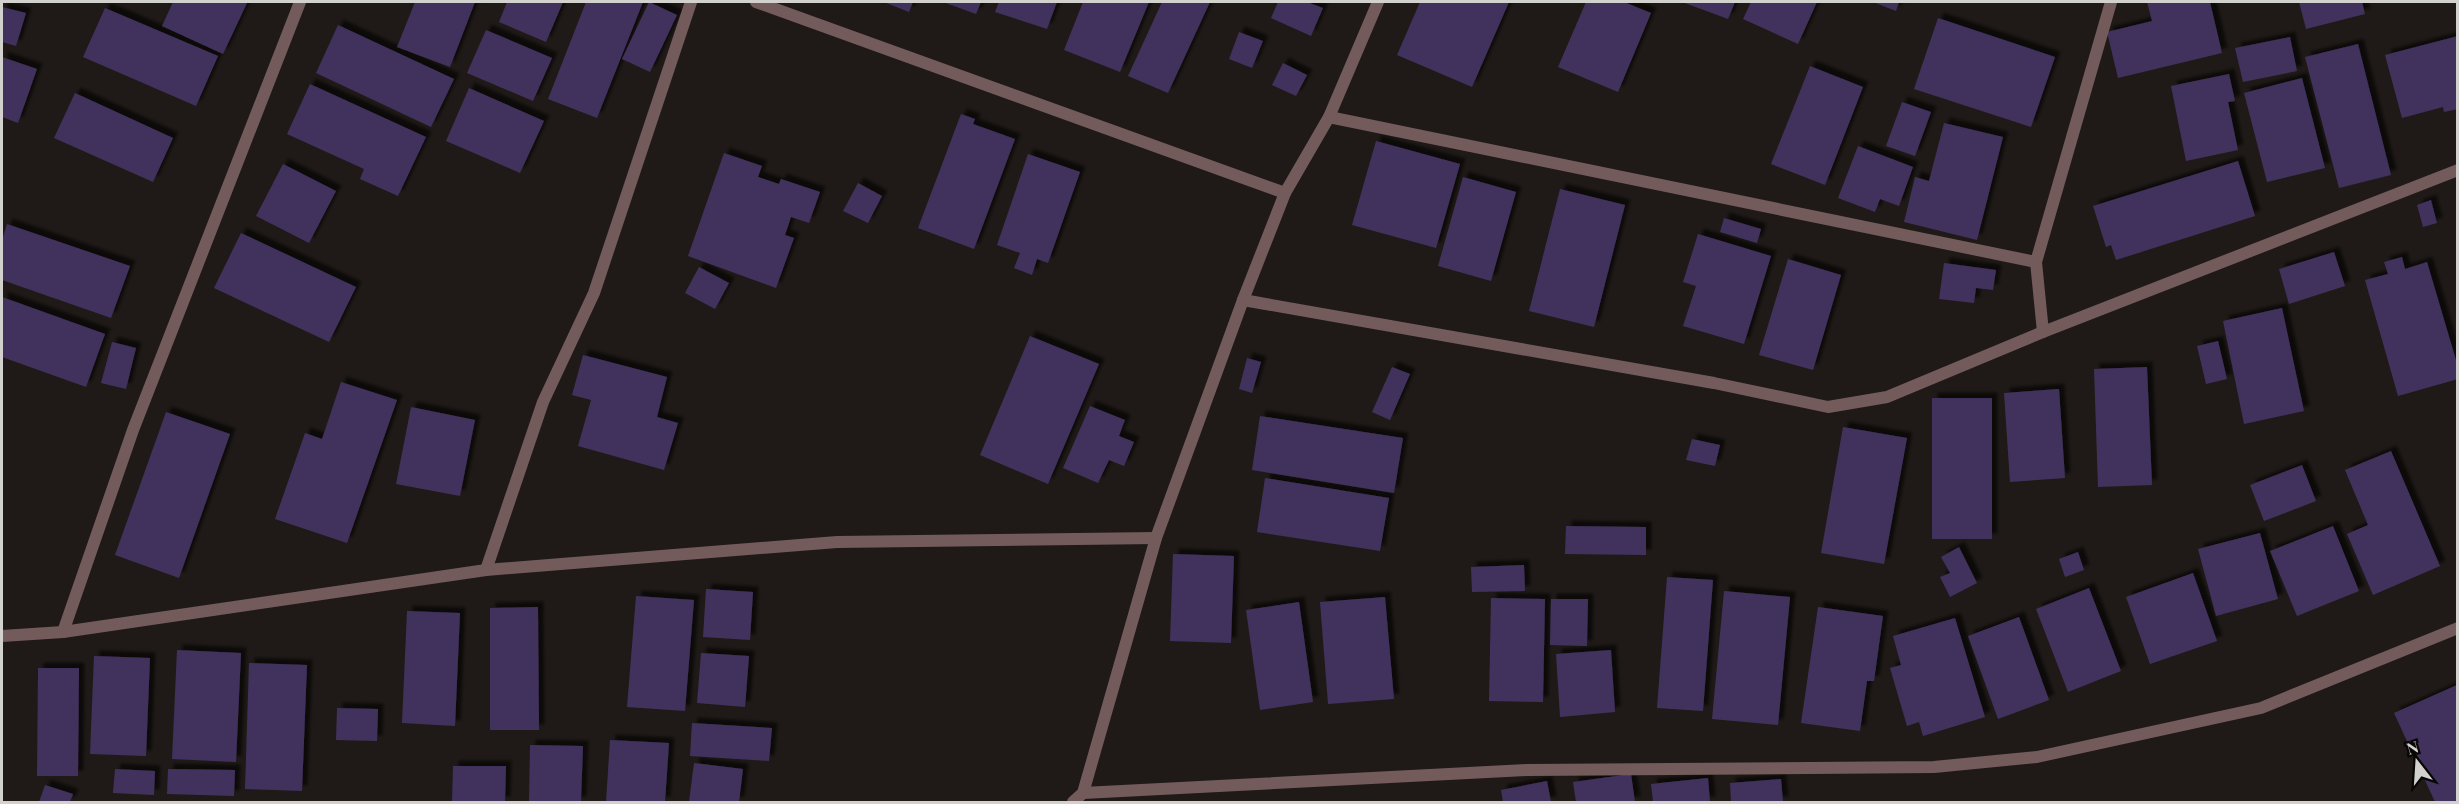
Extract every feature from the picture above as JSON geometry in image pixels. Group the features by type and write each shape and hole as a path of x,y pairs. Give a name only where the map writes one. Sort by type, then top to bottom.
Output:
{"street":[{"path":"63,632 133,430 300,2"},
{"path":"486,570 543,402 594,293 691,2"},
{"path":"756,2 1285,193"},
{"path":"1073,802 1083,793 1156,538 1243,300 1285,193 1329,117 1378,2"},
{"path":"2043,332 2036,262 2111,2"},
{"path":"1329,117 2036,262"},
{"path":"1243,300 1714,383 1828,407 1887,397 2043,332 2457,170"},
{"path":"2,636 63,632 486,570 837,542 1156,538"},
{"path":"1083,793 1527,770 1934,767 2037,757 2261,708 2457,628"}],"building":[{"path":"173,2 247,3 223,54 162,26"},
{"path":"415,2 475,2 450,67 397,47"},
{"path":"507,2 563,2 546,42 499,22"},
{"path":"586,2 643,2 597,118 548,99"},
{"path":"649,2 677,15 650,72 622,59"},
{"path":"884,2 913,2 909,12"},
{"path":"943,2 981,2 976,14"},
{"path":"999,2 1057,2 1047,29 995,12"},
{"path":"1083,2 1149,2 1120,72 1064,50"},
{"path":"1162,2 1210,2 1168,93 1128,76"},
{"path":"1278,2 1307,2 1323,8 1311,36 1271,18"},
{"path":"1420,2 1509,2 1472,87 1397,55"},
{"path":"1586,2 1624,2 1651,13 1618,92 1558,67"},
{"path":"1682,2 1735,2 1728,19"},
{"path":"1751,2 1817,2 1798,44 1743,19"},
{"path":"1873,2 1899,2 1896,11"},
{"path":"2147,2 2210,2 2222,53 2118,78 2107,32 2152,21"},
{"path":"2299,2 2362,2 2365,14 2306,29"},
{"path":"2,7 26,13 16,46 2,42"},
{"path":"105,8 218,56 196,106 83,57"},
{"path":"1938,18 2055,57 2031,127 1914,89"},
{"path":"338,25 454,79 431,127 316,73"},
{"path":"486,30 552,58 533,101 467,73"},
{"path":"1239,32 1263,41 1252,68 1229,59"},
{"path":"2458,36 2458,109 2444,112 2443,107 2402,118 2385,55"},
{"path":"2290,37 2297,71 2243,82 2235,48"},
{"path":"2358,44 2391,175 2339,188 2305,57"},
{"path":"2,57 37,69 18,123 2,117"},
{"path":"1283,63 1307,75 1296,96 1272,85"},
{"path":"1810,66 1863,87 1825,185 1771,164"},
{"path":"2229,74 2235,101 2228,102 2238,150 2186,161 2171,86"},
{"path":"2302,78 2325,168 2267,182 2244,93"},
{"path":"310,84 426,137 398,196 360,179 364,169 287,134"},
{"path":"469,88 544,121 520,173 446,141"},
{"path":"75,93 173,138 153,182 54,138"},
{"path":"1902,102 1931,112 1915,156 1886,146"},
{"path":"961,114 975,119 973,124 1015,139 974,249 918,228"},
{"path":"1944,123 2003,137 1977,240 1904,222 1915,177 1929,181"},
{"path":"1376,141 1460,164 1436,248 1352,225"},
{"path":"1858,146 1913,167 1899,206 1880,199 1875,212 1838,198"},
{"path":"724,153 762,166 758,177 779,184 781,179 820,192 809,223 791,217 785,235 794,238 776,288 688,256"},
{"path":"1028,154 1080,172 1048,263 1037,259 1032,275 1014,268 1020,253 997,245"},
{"path":"2238,161 2255,216 2116,260 2111,245 2106,247 2093,206"},
{"path":"283,164 336,191 309,243 256,216"},
{"path":"1463,177 1516,192 1491,281 1438,266"},
{"path":"858,183 882,196 868,223 843,211"},
{"path":"1560,189 1625,205 1594,327 1529,311"},
{"path":"2431,200 2437,223 2423,227 2417,205"},
{"path":"1724,218 1761,229 1757,243 1720,232"},
{"path":"7,224 130,266 111,318 2,280 2,240"},
{"path":"241,233 356,287 329,342 214,288"},
{"path":"1698,234 1771,256 1744,344 1683,326 1696,286 1683,282"},
{"path":"2334,252 2345,286 2289,304 2279,269"},
{"path":"2402,257 2405,269 2427,262 2458,367 2458,379 2398,396 2365,280 2388,274 2384,262"},
{"path":"1788,259 1841,275 1813,370 1759,355"},
{"path":"1944,263 1996,270 1993,290 1976,288 1974,303 1939,299"},
{"path":"699,267 729,283 715,309 685,293"},
{"path":"2,297 105,334 86,387 2,357"},
{"path":"2282,308 2304,411 2244,424 2223,321"},
{"path":"1030,336 1099,364 1048,484 980,455"},
{"path":"2218,341 2227,379 2206,384 2197,346"},
{"path":"112,342 136,348 126,389 101,383"},
{"path":"583,355 667,377 657,417 678,423 664,470 578,446 591,400 572,395"},
{"path":"1247,358 1261,362 1252,393 1239,389"},
{"path":"1392,367 1410,374 1390,420 1372,412"},
{"path":"2147,367 2152,485 2098,487 2094,369"},
{"path":"341,382 397,400 347,543 275,519 305,433 322,439"},
{"path":"2059,389 2065,478 2010,482 2004,393"},
{"path":"1932,398 1992,398 1992,539 1932,539"},
{"path":"1090,406 1125,420 1119,436 1134,442 1124,466 1109,460 1098,483 1063,468"},
{"path":"411,407 475,420 460,496 396,484"},
{"path":"166,412 230,434 179,578 115,555"},
{"path":"1260,416 1403,438 1394,493 1252,470"},
{"path":"1843,427 1907,438 1884,564 1821,553"},
{"path":"1692,439 1720,445 1715,466 1686,460"},
{"path":"2391,451 2440,566 2373,595 2347,534 2368,525 2345,470"},
{"path":"2302,465 2316,501 2264,521 2250,485"},
{"path":"1265,478 1389,498 1380,551 1257,532"},
{"path":"1566,526 1646,527 1646,555 1565,554"},
{"path":"2333,526 2359,591 2297,616 2270,551"},
{"path":"2260,533 2278,599 2216,616 2198,549"},
{"path":"1959,547 1977,583 1950,597 1940,577 1950,573 1941,557"},
{"path":"2078,552 2084,570 2065,577 2059,559"},
{"path":"1173,554 1234,556 1231,643 1170,641"},
{"path":"1524,565 1525,591 1472,592 1471,567"},
{"path":"2193,573 2217,641 2150,664 2126,597"},
{"path":"1667,577 1713,580 1703,711 1657,708"},
{"path":"2089,588 2121,671 2068,692 2036,609"},
{"path":"706,589 753,592 750,640 703,637"},
{"path":"1724,591 1790,597 1778,725 1712,719"},
{"path":"636,596 694,600 685,711 627,707"},
{"path":"1385,597 1394,699 1328,704 1320,602"},
{"path":"1491,598 1545,599 1543,702 1489,701"},
{"path":"1551,599 1588,599 1587,646 1550,645"},
{"path":"1299,602 1313,702 1260,710 1246,610"},
{"path":"538,607 539,730 490,730 490,608"},
{"path":"1818,607 1883,616 1874,681 1867,681 1860,731 1801,723"},
{"path":"407,611 460,613 455,726 402,723"},
{"path":"2019,617 2049,700 1998,719 1968,636"},
{"path":"1955,618 1985,717 1923,736 1919,722 1907,726 1890,668 1901,665 1893,636"},
{"path":"177,650 241,653 236,762 172,759"},
{"path":"1611,650 1615,712 1560,717 1556,654"},
{"path":"701,653 749,656 745,707 697,703"},
{"path":"94,656 150,658 146,756 90,754"},
{"path":"249,663 307,665 302,791 245,789"},
{"path":"38,668 79,668 78,776 37,776"},
{"path":"2457,685 2458,802 2435,802 2394,713"},
{"path":"337,708 378,709 377,741 336,740"},
{"path":"692,723 772,728 769,761 690,756"},
{"path":"610,740 669,743 665,802 606,802"},
{"path":"530,745 583,746 581,802 529,802"},
{"path":"694,763 743,769 739,802 689,802"},
{"path":"453,766 506,766 505,802 452,802"},
{"path":"115,769 155,771 154,795 113,793"},
{"path":"168,769 235,770 234,796 167,794"},
{"path":"1631,774 1635,802 1576,802 1573,782"},
{"path":"1708,778 1710,802 1653,802 1651,784"},
{"path":"1781,779 1783,802 1731,802 1730,783"},
{"path":"1547,781 1551,802 1503,802 1501,790"},
{"path":"45,785 73,794 70,802 39,802"}]}
